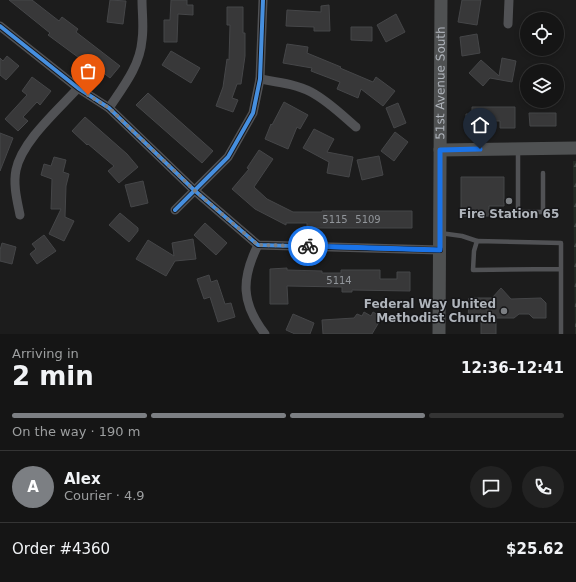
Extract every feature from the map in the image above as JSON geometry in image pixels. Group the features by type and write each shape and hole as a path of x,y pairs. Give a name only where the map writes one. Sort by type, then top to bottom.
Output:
{"main road":[{"name":"51st Avenue South","path":"439,334 441,0"},
{"path":"440,150 576,148"}],"street":[{"path":"109,108 130,77 138,62 142,41 142,0"},
{"path":"175,210 228,157 253,113 260,79 263,0"},
{"path":"508,0 508,24"},
{"path":"0,26 78,88 109,108 194,190 258,245 440,250"},
{"path":"260,79 282,83 311,92 334,108 356,127"},
{"path":"20,215 15,188 16,171 19,158 30,141 78,88"},
{"path":"258,245 249,266 246,293 250,310 265,334"}],"lane":[{"path":"518,149 518,212 543,212 543,173"},
{"path":"440,233 462,236 477,242 561,242 561,334"},
{"path":"477,242 474,250 473,270 561,269"}],"green space":[{"path":"573,161 576,161 576,334 575,334"}],"building":[{"path":"9,0 32,0 59,21 62,17 78,29 76,32 120,66 110,78 88,61 86,63 48,35 50,33"},
{"path":"110,0 126,1 123,24 107,22"},
{"path":"171,0 187,0 187,5 193,5 193,15 178,14 177,42 164,42 164,20 170,20"},
{"path":"462,0 481,0 477,25 458,22"},
{"path":"329,5 330,31 314,31 314,27 286,26 287,10 321,12 321,6"},
{"path":"227,7 243,7 243,33 245,33 245,56 241,84 237,84 232,98 238,100 233,112 216,106 223,87 227,59 229,60 230,25 227,25"},
{"path":"396,14 405,32 386,42 377,25"},
{"path":"351,27 372,27 372,41 351,40"},
{"path":"477,34 480,53 462,56 460,37"},
{"path":"287,44 308,47 307,53 373,82 376,77 395,91 383,106 361,89 358,98 337,89 340,82 311,71 312,68 283,63"},
{"path":"171,51 200,68 191,83 162,65"},
{"path":"7,56 19,66 6,80 0,75 0,58 3,61"},
{"path":"502,58 516,61 512,82 490,78 483,86 469,73 481,60 499,76"},
{"path":"32,77 51,91 40,105 37,102 23,117 28,121 18,131 5,119 27,95 22,91"},
{"path":"148,93 213,151 202,163 136,105"},
{"path":"284,102 308,115 300,129 297,127 288,149 265,139 271,124 272,125"},
{"path":"398,103 406,123 394,128 386,108"},
{"path":"472,107 515,107 515,128 500,128 500,121 484,121 484,129 472,129 472,121 466,121 466,114 472,114"},
{"path":"529,113 556,113 556,126 530,126"},
{"path":"85,117 127,154 138,167 119,183 108,171 114,166 72,131"},
{"path":"314,129 334,139 327,152 353,157 349,177 327,173 329,162 303,148"},
{"path":"395,132 408,142 394,161 381,151"},
{"path":"0,133 13,138 0,171"},
{"path":"259,150 273,159 254,187 267,199 293,212 412,211 412,228 307,228 307,223 286,223 286,225 255,209 232,189 249,169 247,168"},
{"path":"379,156 383,175 362,180 357,160"},
{"path":"54,157 66,160 63,172 69,174 66,186 65,217 74,221 64,241 49,234 61,209 51,209 52,179 41,175 44,164 51,166"},
{"path":"461,177 504,177 504,206 489,206 489,216 461,216"},
{"path":"143,181 148,203 131,207 125,185"},
{"path":"120,213 138,228 138,231 129,242 109,225"},
{"path":"205,223 227,243 216,255 194,235"},
{"path":"44,235 56,251 37,264 30,254 36,249 32,244"},
{"path":"193,239 196,259 175,261 166,276 136,259 148,240 174,256 172,243"},
{"path":"2,243 16,247 12,264 0,261 0,250"},
{"path":"287,268 287,270 322,271 322,273 341,273 341,270 380,270 380,279 397,279 397,272 410,272 410,291 352,290 352,292 342,292 342,287 287,286 288,304 270,304 270,269"},
{"path":"209,275 211,282 217,280 225,304 231,303 235,317 218,322 210,297 204,299 197,279"},
{"name":"Federal Way United Methodist Church","path":"501,288 511,299 541,298 546,303 546,318 533,318 529,314 519,314 514,318 496,318 496,334 481,334 481,320 468,320 469,298 492,298"},
{"path":"364,312 371,316 373,312 382,317 372,334 323,334 322,320 354,318 357,314 362,316"},
{"path":"293,314 314,323 310,334 295,334 286,330"}],"cycle path":[{"path":"175,210 228,157 253,113 260,79 263,0"},
{"path":"0,26 78,88 109,108 194,190 258,245 440,250"}],"way so far":[{"path":"88,95 109,108 194,190 258,245 308,246"}],"place":[{"name":"Fire Station 65","path":"509,201"},
{"name":"Federal Way United Methodist Church","path":"504,311"}],"route":[{"path":"308,246 440,250 440,150 480,149"}]}
